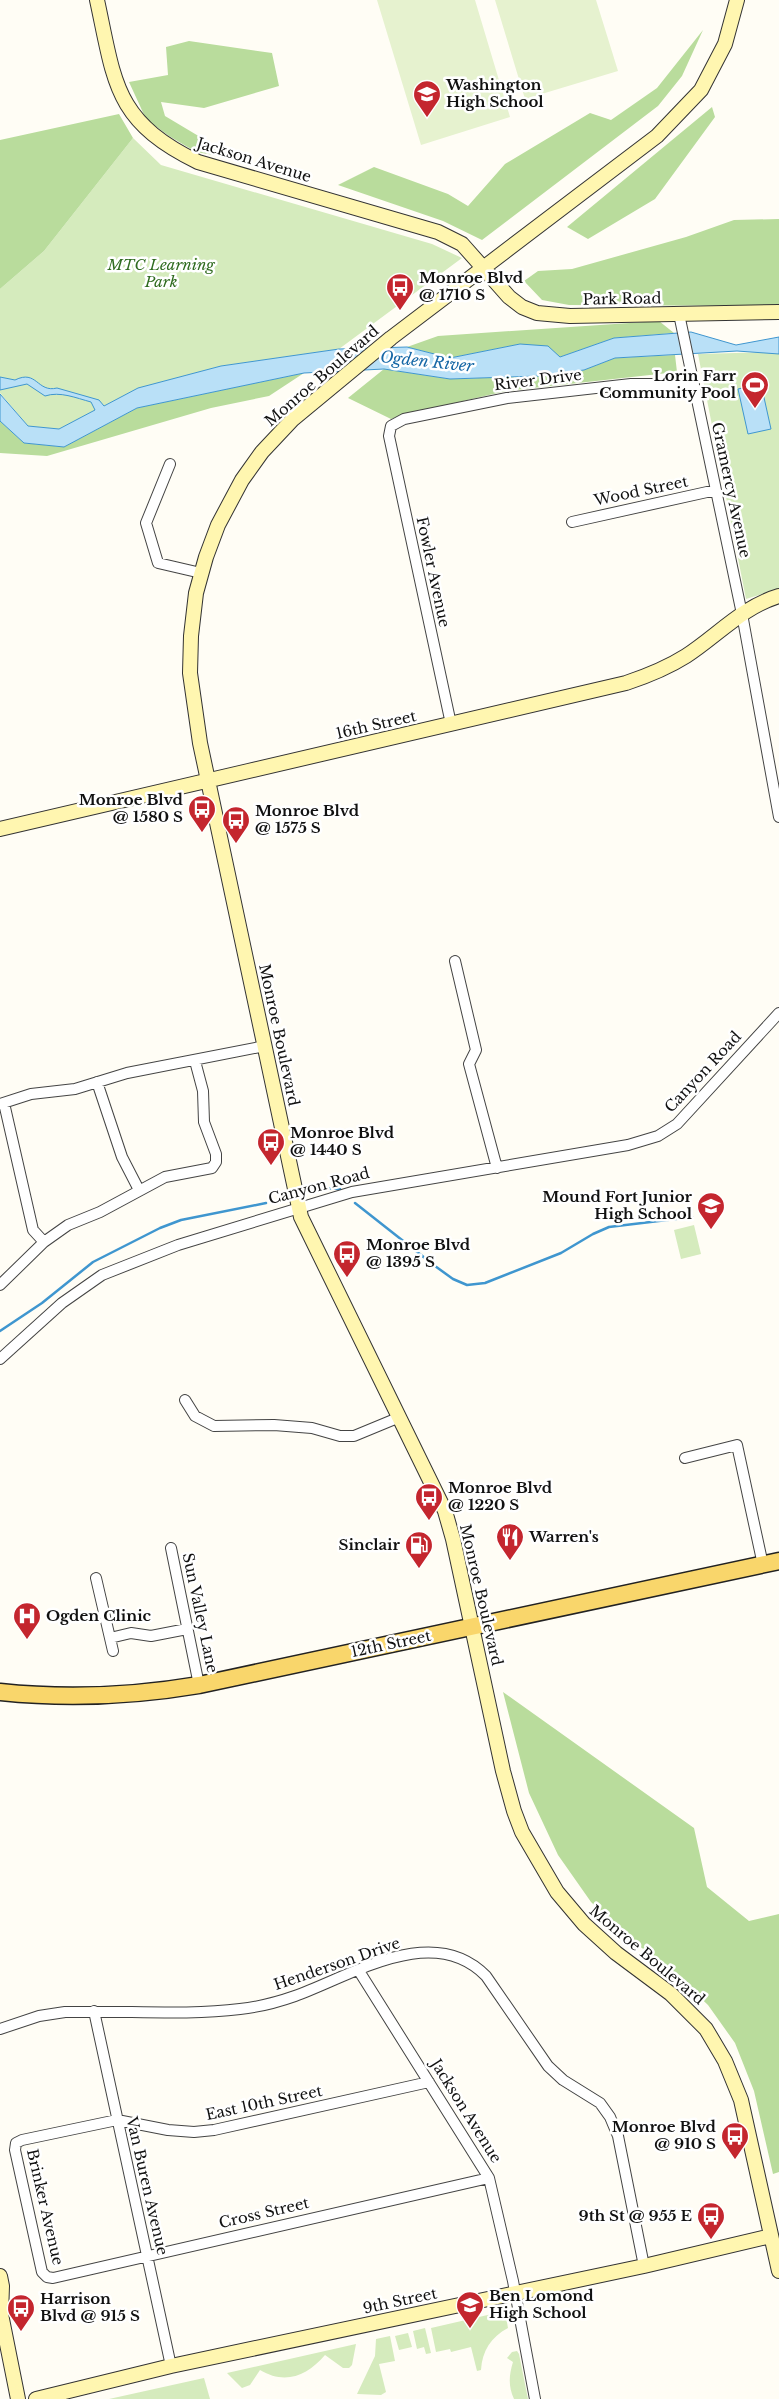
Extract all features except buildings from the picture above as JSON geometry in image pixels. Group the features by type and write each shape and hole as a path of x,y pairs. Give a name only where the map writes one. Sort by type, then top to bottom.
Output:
{"main road":[{"name":"Jackson Avenue","path":"97,0 114,77 126,106 141,126 170,148 198,162 438,232 462,244 484,268"},
{"name":"Monroe Boulevard","path":"737,0 725,44 701,90 657,136 392,338 283,428 242,480 218,525 201,574 191,636 190,673 192,697 208,780 301,1217 445,1511 454,1539 503,1772 514,1812 522,1832 557,1892 584,1924 616,1954 686,2006 716,2045 728,2068 740,2100 779,2271"},
{"name":"Park Road","path":"484,268 508,297 522,307 537,313 570,316 779,312"},
{"path":"742,614 767,600 779,596"},
{"name":"16th Street","path":"0,829 626,683 658,672 686,656 742,614"},
{"name":"12th Street","path":"0,1692 32,1696 153,1693 199,1685 771,1563"},
{"name":"9th Street","path":"36,2399 171,2366 644,2266 771,2236"},
{"path":"0,2276 2,2286 1,2313 18,2399"}],"street":[{"name":"Gramercy Avenue","path":"679,314 742,614"},
{"name":"River Drive","path":"391,426 404,419 507,398 631,384 694,384"},
{"name":"Fowler Avenue","path":"391,426 389,436 451,724"},
{"path":"170,464 146,523 152,545 158,563 201,574"},
{"name":"Wood Street","path":"572,522 716,490"},
{"path":"742,614 779,817"},
{"path":"455,961 476,1050 469,1064 497,1168"},
{"name":"Canyon Road","path":"0,1359 62,1303 102,1275 178,1245 299,1208 381,1186 628,1146 646,1141 668,1130 691,1110 779,1013"},
{"path":"44,1242 34,1230 2,1104 31,1094 75,1089 127,1073 265,1046"},
{"path":"0,1285 44,1242 68,1225 100,1212 165,1177 203,1172 212,1168 216,1162 216,1154 204,1122 203,1091 195,1061"},
{"path":"97,1082 122,1157 139,1190"},
{"path":"185,1400 195,1416 214,1426 274,1425 312,1428 340,1436 354,1436 400,1417"},
{"path":"685,1458 737,1445 771,1563"},
{"name":"Sun Valley Lane","path":"171,1548 186,1629 199,1685"},
{"path":"96,1578 113,1651"},
{"path":"110,1638 131,1633 151,1636 186,1629"},
{"name":"Henderson Drive","path":"0,2029 39,2016 94,2011 240,2010 294,1997 387,1960 409,1954 433,1952 457,1956 474,1964 486,1976 548,2066 563,2080 600,2103 610,2117 618,2136 644,2266"},
{"name":"Jackson Avenue","path":"359,1971 489,2178 516,2293 535,2399"},
{"name":"Van Buren Avenue","path":"94,2011 116,2120 171,2366"},
{"name":"East 10th Street","path":"16,2143 22,2140 116,2120 168,2130 194,2132 214,2130 429,2082"},
{"name":"Brinker Avenue","path":"16,2143 15,2150 42,2272 47,2277"},
{"name":"Cross Street","path":"47,2277 52,2278 489,2178"}],"green space":[{"path":"377,0 475,0 510,117 421,145"},
{"path":"495,0 596,0 618,71 525,99"},
{"path":"703,30 682,76 658,106 482,240 443,221 338,185 374,167 448,194 468,206 505,164 590,113 611,120 657,88"},
{"path":"189,41 272,53 279,86 204,108 161,102 165,116 237,159 196,152 169,136 146,119 129,82 168,75 166,47"},
{"path":"712,107 715,117 655,199 588,239 567,227"},
{"path":"119,114 133,138 44,251 0,289 0,140"},
{"name":"MTC Learning Park","path":"133,138 161,165 432,244 462,258 339,349 221,366 139,388 59,429 28,426 0,393 0,289 44,251"},
{"path":"779,219 779,306 569,305 542,300 524,281 538,271 572,269 686,237 734,220"},
{"path":"659,321 674,333 614,338 560,357 520,344 450,358 407,347 438,336"},
{"path":"779,352 779,589 746,599 698,354"},
{"path":"675,355 677,372 506,391 391,419 348,398 384,369 450,379 539,376 584,370 615,358"},
{"path":"304,373 269,396 211,408 47,456 0,453 0,421 24,443 64,447 137,408"},
{"path":"694,1225 701,1254 681,1259 674,1230"},
{"path":"503,1692 694,1828 707,1887 749,1921 779,1914 779,2172 773,2174 754,2091 735,2043 708,2005 670,1969 626,1936 591,1902 558,1855 529,1793"},
{"path":"505,2311 508,2328 492,2340 483,2357 481,2370 477,2371 471,2347 451,2352 450,2349 436,2352 431,2328"},
{"path":"425,2328 431,2353 426,2354 424,2347 417,2349 413,2331"},
{"path":"408,2333 412,2347 399,2350 395,2336"},
{"path":"390,2336 395,2361 379,2364 386,2392 381,2395 357,2394 375,2356 376,2339"},
{"path":"356,2344 352,2365 349,2368 343,2368 325,2355 311,2368 295,2376 278,2377 260,2370 250,2385 242,2388 227,2373"},
{"path":"517,2351 528,2399 514,2399 511,2390 510,2376 513,2362 507,2358 512,2352"},
{"path":"204,2378 210,2399 109,2399"}],"water":[{"name":"Ogden River","path":"691,332 736,345 779,337 779,354 737,351 615,358 584,370 539,376 450,379 384,369 304,373 137,408 64,447 24,443 0,421 0,394 28,426 59,429 95,410 91,402 56,394 45,396 27,384 0,390 0,377 15,380 28,377 50,389 57,388 99,400 104,406 138,388 221,366 339,349 407,347 450,358 520,344 548,346 560,357 614,338"},
{"name":"Lorin Farr Community Pool","path":"761,384 771,429 748,434 738,389"}],"waterway":[{"path":"323,1188 340,1189"},
{"path":"0,1331 42,1303 93,1262 160,1228 181,1220 266,1203"},
{"path":"355,1203 435,1266 453,1279 467,1285 485,1283 561,1253 609,1227 692,1217"}],"place":[{"name":"Washington High School","path":"427,118"},
{"name":"Monroe Blvd @ 1710 S","path":"400,311"},
{"name":"Lorin Farr Community Pool","path":"755,409"},
{"name":"Monroe Blvd @ 1580 S","path":"202,833"},
{"name":"Monroe Blvd @ 1575 S","path":"236,844"},
{"name":"Monroe Blvd @ 1440 S","path":"271,1166"},
{"name":"Mound Fort Junior High School","path":"711,1230"},
{"name":"Monroe Blvd @ 1395 S","path":"347,1278"},
{"name":"Monroe Blvd @ 1220 S","path":"429,1521"},
{"name":"Warren's","path":"510,1561"},
{"name":"Sinclair","path":"419,1569"},
{"name":"Ogden Clinic","path":"27,1640"},
{"name":"Monroe Blvd @ 910 S","path":"735,2160"},
{"name":"9th St @ 955 E","path":"711,2240"},
{"name":"Ben Lomond High School","path":"470,2329"},
{"name":"Harrison Blvd @ 915 S","path":"21,2332"}]}
